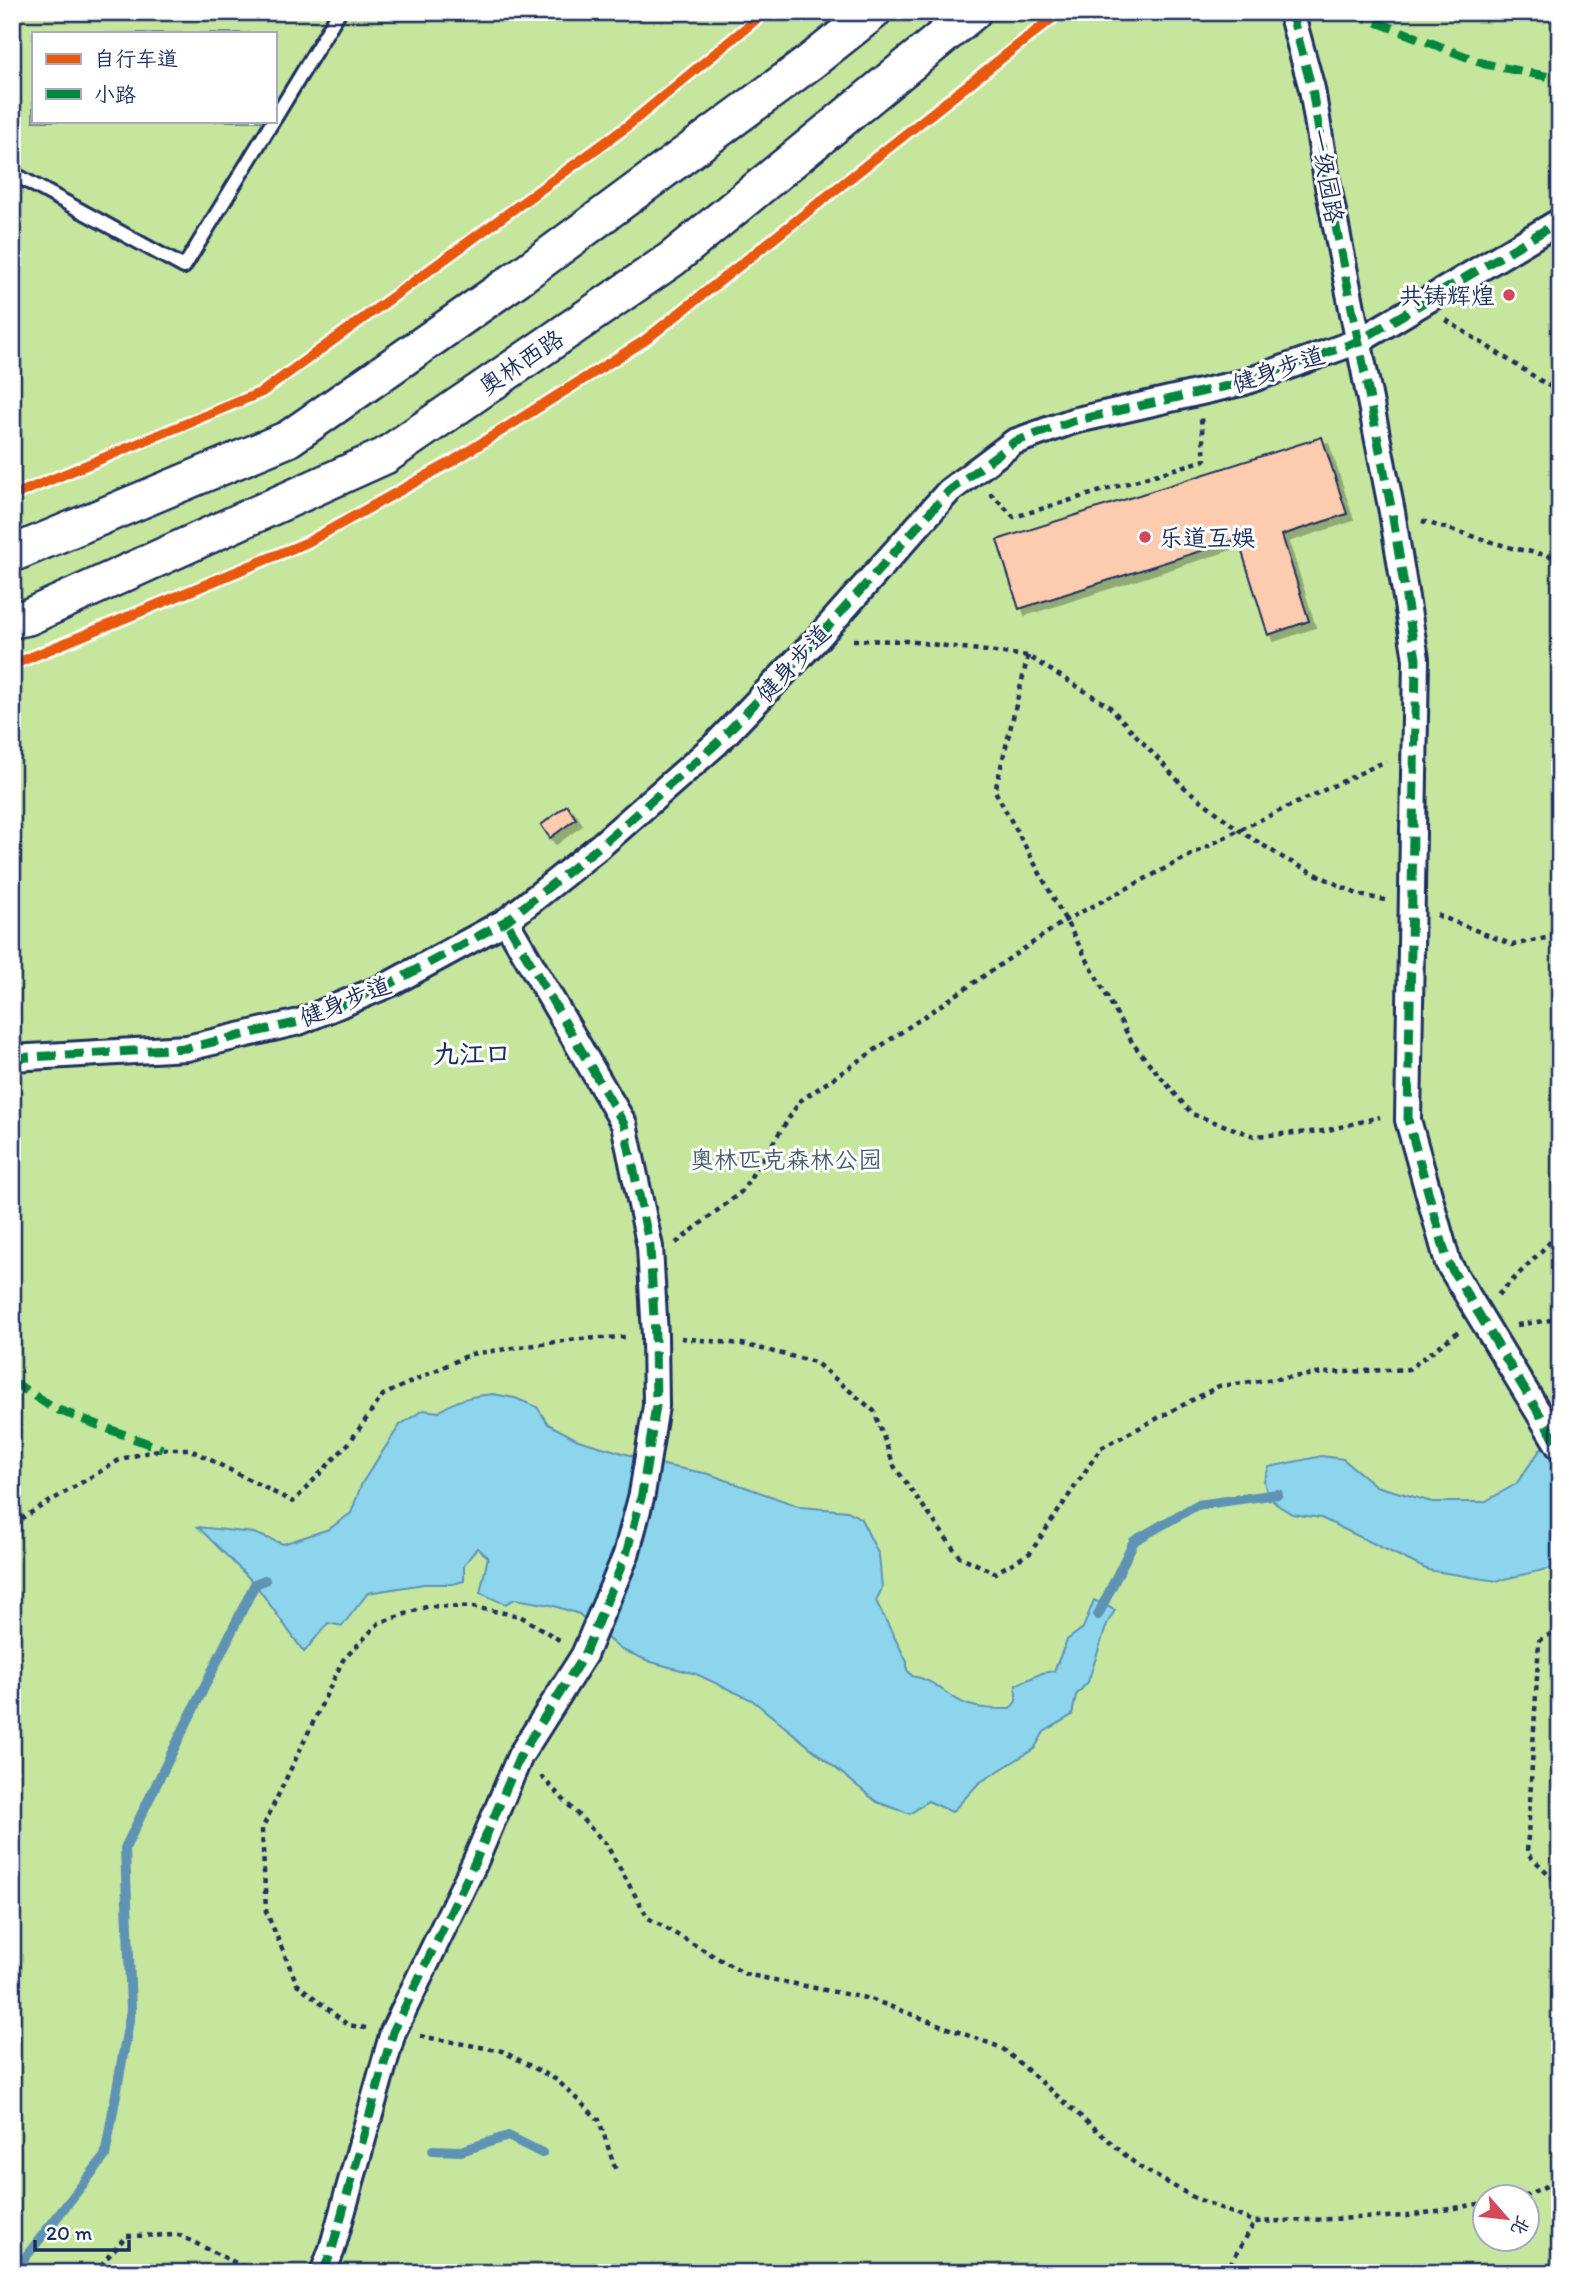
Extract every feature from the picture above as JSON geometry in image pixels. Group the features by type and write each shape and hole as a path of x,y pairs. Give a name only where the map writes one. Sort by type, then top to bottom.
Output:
{"main road":[{"path":"12,554 288,439 518,278 798,72 873,12"},
{"name":"奥林西路","path":"12,620 28,617 385,456 672,259 973,12"}],"street":[{"name":"一级园路","path":"1291,12 1312,89 1328,186 1392,512 1416,659 1408,1120 1448,1263 1560,1448"},
{"name":"健身步道","path":"12,1058 187,1048 299,1022 390,984 506,921 600,846 717,743 817,639 949,491 1014,442 1073,421 1245,382 1359,341 1560,221"},
{"path":"327,2264 390,2044 475,1862 520,1756 588,1646 626,1555 642,1494 656,1406 650,1247 624,1124 506,921"}],"lane":[{"path":"276,116 339,12"},
{"path":"12,173 184,267 272,122"}],"path":[{"path":"1422,305 1560,393"},
{"path":"971,474 1014,517 1205,460 1199,393"},
{"path":"1392,512 1512,548 1560,558"},
{"path":"817,639 906,641 1028,656 1109,706 1184,787 1239,830 1285,859 1359,895 1412,905 1513,945 1560,935"},
{"path":"1028,656 995,791 1133,1044 1192,1114 1254,1136 1324,1131 1408,1110"},
{"path":"651,1262 741,1192 800,1101 1066,920 1239,830 1415,747"},
{"path":"12,1524 121,1459 162,1449 190,1449 293,1502 349,1443 383,1395 471,1354 576,1339 655,1336 742,1344 815,1362 874,1411 894,1466 959,1556 995,1573 1030,1553 1101,1448 1219,1386 1324,1373 1409,1369 1484,1322 1560,1232"},
{"path":"1484,1322 1551,1320 1560,1315"},
{"path":"588,1646 520,1616 473,1607 429,1606 379,1623 342,1660 262,1829 266,1911 297,1984 348,2025 390,2044 449,2039 502,2051 557,2080 599,2120 616,2171"},
{"path":"1560,1628 1539,1641 1527,1853 1560,1885"},
{"path":"520,1756 606,1844 648,1918 745,1974 870,1999 1002,2048 1138,2166 1193,2197 1255,2221 1408,2216 1470,2206"},
{"path":"1540,2189 1560,2180"},
{"path":"1225,2273 1255,2221"},
{"path":"94,2273 126,2235 179,2235 242,2266 327,2264"}],"green space":[{"name":"奥林匹克森林公园","path":"12,12 1560,12 1560,2273 12,2273"}],"water":[{"path":"493,1394 515,1398 537,1407 548,1424 578,1440 668,1466 709,1474 801,1507 848,1511 861,1519 879,1555 882,1588 876,1601 907,1662 907,1670 912,1676 933,1684 966,1704 982,1708 1010,1709 1016,1701 1016,1685 1042,1673 1054,1671 1067,1640 1083,1628 1094,1600 1115,1610 1107,1624 1088,1682 1076,1695 1072,1715 1044,1732 1034,1749 979,1783 952,1812 928,1801 910,1814 877,1802 752,1700 696,1674 651,1662 620,1649 579,1614 551,1605 515,1599 505,1604 480,1593 488,1557 477,1548 464,1565 464,1581 368,1593 342,1626 328,1623 304,1652 255,1584 198,1527 254,1533 283,1544 329,1529 351,1513 362,1483 400,1425 423,1410 439,1412 464,1399"},
{"path":"1560,1422 1560,1566 1496,1581 1428,1570 1321,1518 1292,1514 1267,1494 1264,1481 1269,1467 1322,1456 1343,1459 1376,1486 1432,1502 1484,1502 1516,1484"}],"building":[{"name":"乐道互娱","path":"1322,437 1347,514 1282,535 1309,621 1268,635 1238,539 1019,609 997,540"},
{"path":"567,805 576,819 550,838 541,825"}],"waterway":[{"path":"1098,1615 1134,1541 1197,1505 1278,1494"},
{"path":"13,2273 105,2156 131,2010 125,1848 255,1584 265,1580"},
{"path":"433,2150 461,2151 508,2136 542,2153"}],"marked path":[{"path":"1291,12 1312,89 1328,186 1392,512 1416,659 1408,1120 1448,1263 1560,1448"},
{"path":"1351,12 1485,64 1560,79"},
{"path":"12,1058 187,1048 299,1022 390,984 506,921 600,846 717,743 817,639 949,491 1014,442 1073,421 1245,382 1359,341 1560,221"},
{"path":"323,2273 393,2032 475,1862 520,1756 584,1655 626,1555 642,1494 656,1406 650,1247 624,1124 506,921"},
{"path":"12,1381 53,1408 162,1449"}],"cycle path":[{"path":"12,496 262,392 625,128 765,12"},
{"path":"12,665 308,542 453,461 644,341 1060,12"}],"place":[{"name":"共铸辉煌","path":"1509,295"},
{"name":"乐道互娱","path":"1145,537"}],"district":[{"name":"九江口","path":"472,1054"}]}
